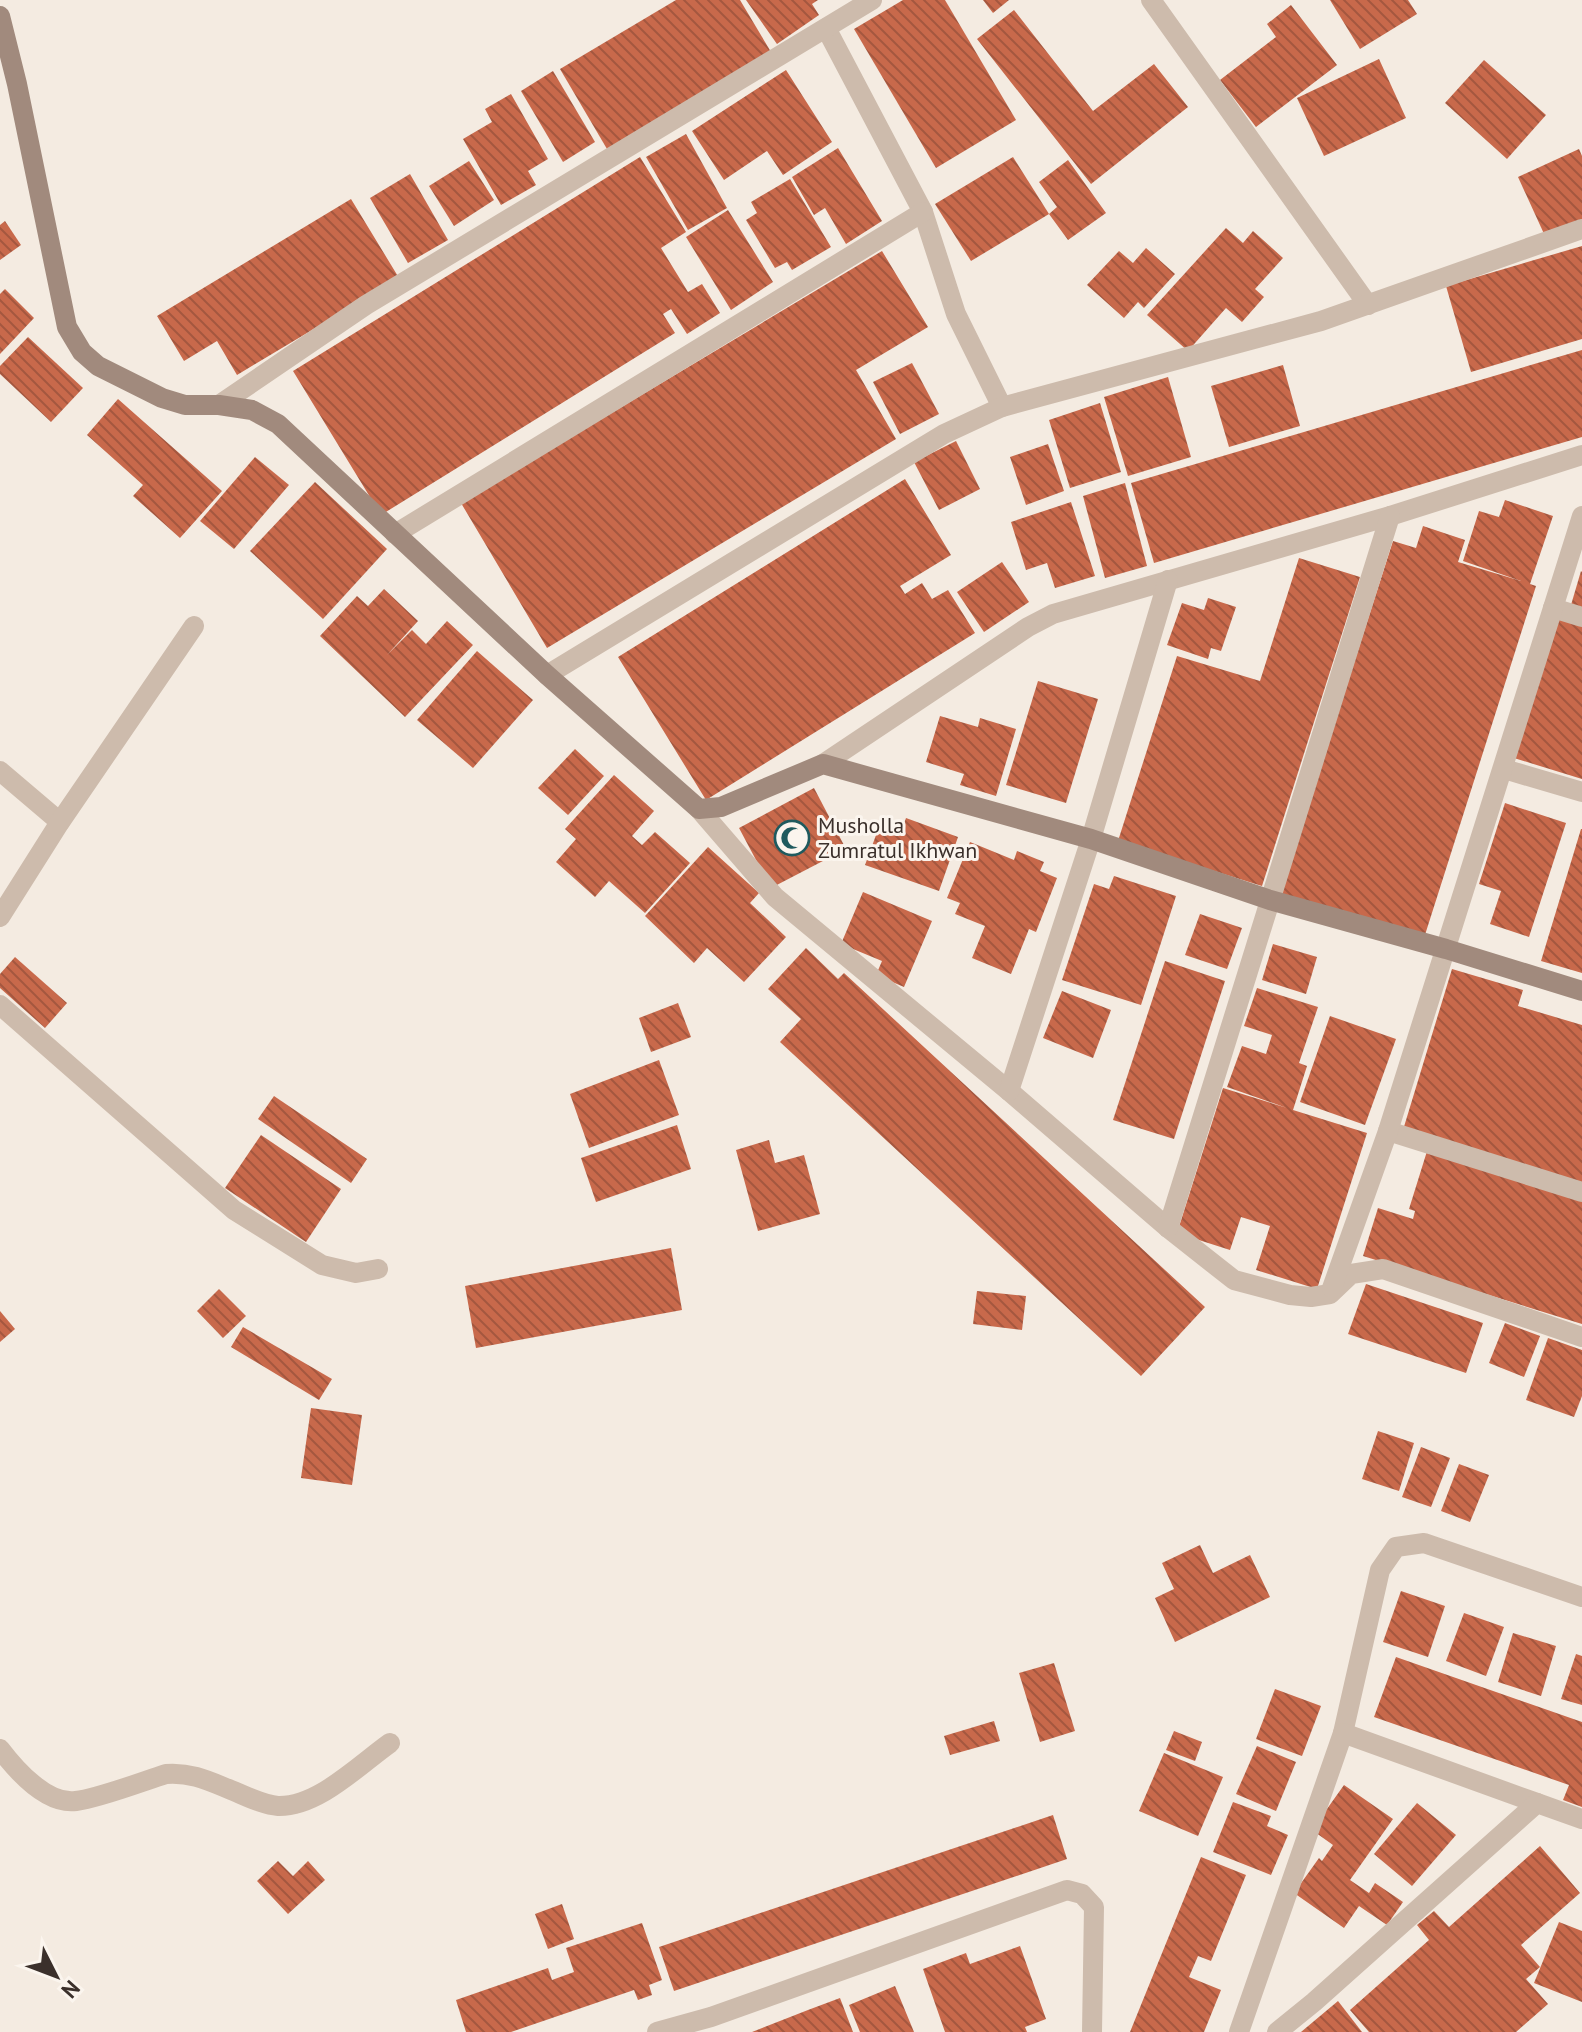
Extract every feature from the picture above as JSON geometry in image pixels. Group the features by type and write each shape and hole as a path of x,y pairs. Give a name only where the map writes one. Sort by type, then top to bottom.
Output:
{"street":[{"path":"219,405 366,305 872,0"},
{"path":"1151,0 1368,305"},
{"path":"0,16 67,327 82,352 98,366 162,398 185,405 219,405 252,410 278,424 547,675 699,809 775,897 1234,1280 1290,1295 1311,1297 1330,1294 1351,1274 1383,1269 1582,1337"},
{"path":"826,28 923,212 956,314 1002,407"},
{"path":"395,534 923,212"},
{"path":"547,675 944,434 1002,407 1321,321 1582,229"},
{"path":"699,809 721,807 823,764 1028,627 1053,614 1390,516 1582,455"},
{"path":"1168,1228 1390,516"},
{"path":"1330,1294 1388,1131 1582,516"},
{"path":"1009,1091 1091,839 1168,580"},
{"path":"1553,608 1582,617"},
{"path":"0,917 60,822 194,626"},
{"path":"823,764 1091,839 1270,900 1582,991"},
{"path":"1504,769 1582,792"},
{"path":"0,771 60,822"},
{"path":"0,1005 234,1210 322,1265 356,1273 378,1269"},
{"path":"1388,1131 1582,1192"},
{"path":"1239,2032 1343,1733 1380,1570 1396,1547 1424,1543 1582,1597"},
{"path":"1343,1733 1582,1819"},
{"path":"0,1749 38,1787 55,1797 74,1802 166,1774 182,1773 196,1775 275,1806 294,1805 313,1799 390,1743"},
{"path":"1277,2032 1537,1803"},
{"path":"657,2032 711,2017 1067,1890 1089,1898 1094,1907 1092,2032"}],"building":[{"path":"676,0 740,0 771,52 607,149 560,69"},
{"path":"746,0 818,0 812,4 819,15 777,44"},
{"path":"903,0 945,0 1016,120 936,168 854,29"},
{"path":"983,0 1009,0 993,13"},
{"path":"1330,0 1408,0 1417,14 1360,49"},
{"path":"1291,5 1337,65 1256,127 1220,80 1276,37 1267,24"},
{"path":"1014,10 1093,111 1154,64 1188,107 1091,184 977,39"},
{"path":"1379,59 1406,118 1324,156 1297,98"},
{"path":"1484,60 1546,115 1507,159 1445,103"},
{"path":"786,70 832,142 783,175 767,151 724,180 692,131"},
{"path":"553,71 595,142 563,162 521,91"},
{"path":"511,94 548,159 528,171 536,185 501,205 463,139 492,122 485,109"},
{"path":"686,134 727,208 688,230 646,157"},
{"path":"838,148 882,221 846,244 825,208 814,215 792,177"},
{"path":"1579,149 1582,156 1582,219 1545,236 1518,177"},
{"path":"640,157 686,232 661,248 688,292 702,284 720,313 687,334 671,309 663,314 675,333 381,515 293,371"},
{"path":"1013,157 1049,214 971,261 935,204"},
{"path":"1068,160 1106,213 1068,240 1049,214 1057,207 1039,182"},
{"path":"469,161 494,200 454,226 429,186"},
{"path":"410,174 448,240 408,263 370,198"},
{"path":"790,179 831,247 792,270 787,262 775,268 746,220 757,213 751,202"},
{"path":"351,199 399,278 237,375 217,341 184,361 157,316"},
{"path":"728,210 773,282 731,310 686,237"},
{"path":"5,221 21,245 0,260 0,225"},
{"path":"1226,228 1243,243 1253,231 1283,258 1255,289 1264,297 1242,322 1226,308 1188,351 1147,315"},
{"path":"1582,246 1582,339 1471,372 1446,286"},
{"path":"1146,248 1175,274 1144,308 1138,302 1124,318 1087,285 1119,251 1133,263"},
{"path":"882,251 928,327 856,370 896,439 547,648 461,503"},
{"path":"5,289 34,318 0,354 0,294"},
{"path":"28,337 83,388 51,422 0,374 0,366"},
{"path":"1582,350 1582,437 1154,563 1131,483"},
{"path":"912,363 939,414 900,434 873,382"},
{"path":"1283,365 1300,426 1229,447 1211,386"},
{"path":"1168,377 1191,457 1128,476 1104,397"},
{"path":"118,399 222,491 180,538 133,496 143,485 87,435"},
{"path":"1100,403 1121,472 1070,488 1049,420"},
{"path":"956,441 980,489 939,510 914,462"},
{"path":"1048,444 1064,491 1026,505 1010,457"},
{"path":"255,457 289,485 234,549 200,521"},
{"path":"905,479 951,555 900,586 905,594 922,583 932,599 948,590 975,633 706,800 618,657"},
{"path":"315,482 387,549 323,619 250,551"},
{"path":"1125,483 1147,566 1105,578 1083,496"},
{"path":"1505,500 1553,516 1530,584 1536,586 1424,938 1280,894 1393,541 1416,548 1423,526 1465,540 1458,562 1521,581 1463,561 1479,511 1499,517"},
{"path":"1071,502 1095,576 1055,588 1047,563 1026,570 1011,522"},
{"path":"1299,558 1360,577 1262,886 1118,841 1177,656 1260,681"},
{"path":"1002,562 1029,602 984,632 957,592"},
{"path":"1582,572 1582,609 1571,605"},
{"path":"384,589 418,621 387,655 412,630 426,644 447,621 473,645 405,717 320,636 357,596 368,606"},
{"path":"1208,598 1236,607 1221,651 1211,648 1208,659 1167,645 1182,603 1204,610"},
{"path":"1556,618 1582,626 1582,779 1514,758"},
{"path":"477,651 533,700 473,768 417,720"},
{"path":"1038,681 1098,699 1066,803 1006,785"},
{"path":"940,716 978,727 980,718 1016,729 996,796 960,785 964,774 926,762"},
{"path":"575,749 604,776 568,815 538,788"},
{"path":"614,775 654,811 632,836 642,845 655,832 690,863 645,913 609,881 595,897 556,862 576,839 565,829"},
{"name":"Musholla Zumratul Ikhwan","path":"814,788 846,849 771,888 739,828"},
{"path":"1505,803 1566,823 1529,937 1490,924 1501,891 1479,884"},
{"path":"906,818 958,837 939,891 865,865 879,827 900,835"},
{"path":"1582,829 1582,973 1541,961"},
{"path":"970,842 1014,860 1017,851 1044,862 1040,871 1057,878 1036,932 1029,929 1011,974 972,958 985,926 955,914 960,903 947,898"},
{"path":"708,847 759,893 750,903 786,937 744,982 707,948 694,963 645,916"},
{"path":"1114,876 1176,896 1141,1005 1062,980 1094,884 1109,889"},
{"path":"863,892 932,921 904,987 876,975 882,961 841,944"},
{"path":"1200,914 1242,928 1227,969 1185,955"},
{"path":"1273,944 1317,957 1306,994 1262,980"},
{"path":"806,948 838,979 844,973 1205,1307 1141,1376 780,1042 801,1019 768,989"},
{"path":"15,957 67,1003 45,1028 0,988 0,974"},
{"path":"1165,961 1225,981 1174,1139 1113,1120"},
{"path":"1452,969 1523,990 1518,1006 1582,1025 1582,1183 1403,1130"},
{"path":"1257,988 1318,1007 1299,1063 1307,1066 1293,1110 1367,1133 1317,1289 1256,1270 1270,1226 1241,1217 1230,1250 1177,1233 1223,1088 1287,1108 1227,1087 1242,1046 1266,1054 1272,1035 1244,1026"},
{"path":"1062,991 1111,1010 1093,1058 1043,1038"},
{"path":"678,1003 691,1037 651,1052 639,1018"},
{"path":"1330,1016 1396,1039 1365,1125 1300,1102"},
{"path":"659,1060 679,1115 589,1148 570,1094"},
{"path":"274,1096 367,1159 351,1183 258,1119"},
{"path":"677,1125 691,1169 596,1202 581,1158"},
{"path":"261,1135 341,1189 306,1242 225,1188"},
{"path":"769,1140 775,1163 804,1155 820,1214 758,1231 736,1150"},
{"path":"1428,1148 1582,1195 1582,1324 1363,1256 1378,1208 1413,1219 1415,1211 1409,1209"},
{"path":"671,1248 682,1310 476,1348 465,1286"},
{"path":"1366,1284 1483,1323 1466,1373 1348,1334"},
{"path":"219,1289 246,1316 223,1338 197,1311"},
{"path":"977,1291 1026,1296 1022,1330 973,1324"},
{"path":"0,1311 15,1329 0,1342"},
{"path":"1505,1323 1540,1336 1524,1377 1489,1363"},
{"path":"243,1327 332,1379 319,1400 231,1347"},
{"path":"1548,1338 1582,1350 1582,1396 1574,1417 1526,1400"},
{"path":"311,1408 362,1415 352,1485 301,1478"},
{"path":"1378,1431 1414,1443 1399,1491 1362,1479"},
{"path":"1421,1447 1450,1458 1431,1507 1402,1497"},
{"path":"1459,1464 1489,1475 1470,1522 1441,1511"},
{"path":"1200,1545 1213,1573 1250,1555 1270,1597 1175,1642 1155,1598 1174,1589 1162,1563"},
{"path":"1401,1591 1445,1606 1428,1657 1383,1642"},
{"path":"1464,1613 1504,1627 1486,1676 1446,1661"},
{"path":"1513,1633 1556,1646 1541,1696 1498,1682"},
{"path":"1576,1654 1582,1656 1582,1705 1561,1699"},
{"path":"1396,1657 1582,1722 1582,1807 1563,1800 1569,1785 1374,1717"},
{"path":"1054,1663 1075,1731 1040,1742 1019,1673"},
{"path":"1275,1689 1321,1706 1302,1756 1256,1739"},
{"path":"994,1721 1000,1741 950,1755 944,1736"},
{"path":"1174,1731 1202,1742 1195,1761 1166,1750"},
{"path":"1257,1746 1296,1762 1276,1811 1236,1794"},
{"path":"1164,1753 1223,1777 1198,1836 1139,1811"},
{"path":"1344,1785 1393,1819 1350,1880 1369,1893 1375,1883 1403,1902 1387,1925 1359,1906 1344,1928 1294,1893 1319,1858 1322,1861 1333,1845 1312,1830"},
{"path":"1233,1802 1271,1816 1267,1826 1288,1835 1271,1875 1213,1852"},
{"path":"1417,1803 1456,1835 1412,1886 1374,1854"},
{"path":"1053,1815 1067,1859 674,1991 659,1947"},
{"path":"1540,1846 1580,1893 1521,1945 1540,1967 1526,1979 1548,2004 1516,2032 1369,2032 1350,2010 1429,1940 1417,1925 1434,1911 1449,1927"},
{"path":"1201,1857 1246,1875 1211,1961 1198,1956 1189,1977 1221,1990 1204,2032 1130,2032"},
{"path":"278,1861 293,1876 308,1861 325,1880 288,1914 257,1881"},
{"path":"562,1904 574,1939 548,1949 535,1914"},
{"path":"1559,1922 1582,1931 1582,2002 1534,1983"},
{"path":"642,1923 662,1980 649,1985 652,1995 638,2000 634,1990 511,2032 466,2032 456,2000 548,1968 552,1980 574,1972 566,1948"},
{"path":"1020,1946 1046,2019 1025,2027 1027,2032 945,2032 923,1969 966,1953 970,1964"},
{"path":"895,1986 914,2032 860,2032 849,2005"},
{"path":"840,1998 853,2032 752,2032 808,2010"},
{"path":"1338,2001 1362,2032 1301,2032"}],"place":[{"name":"Musholla Zumratul Ikhwan","path":"792,838"}]}
